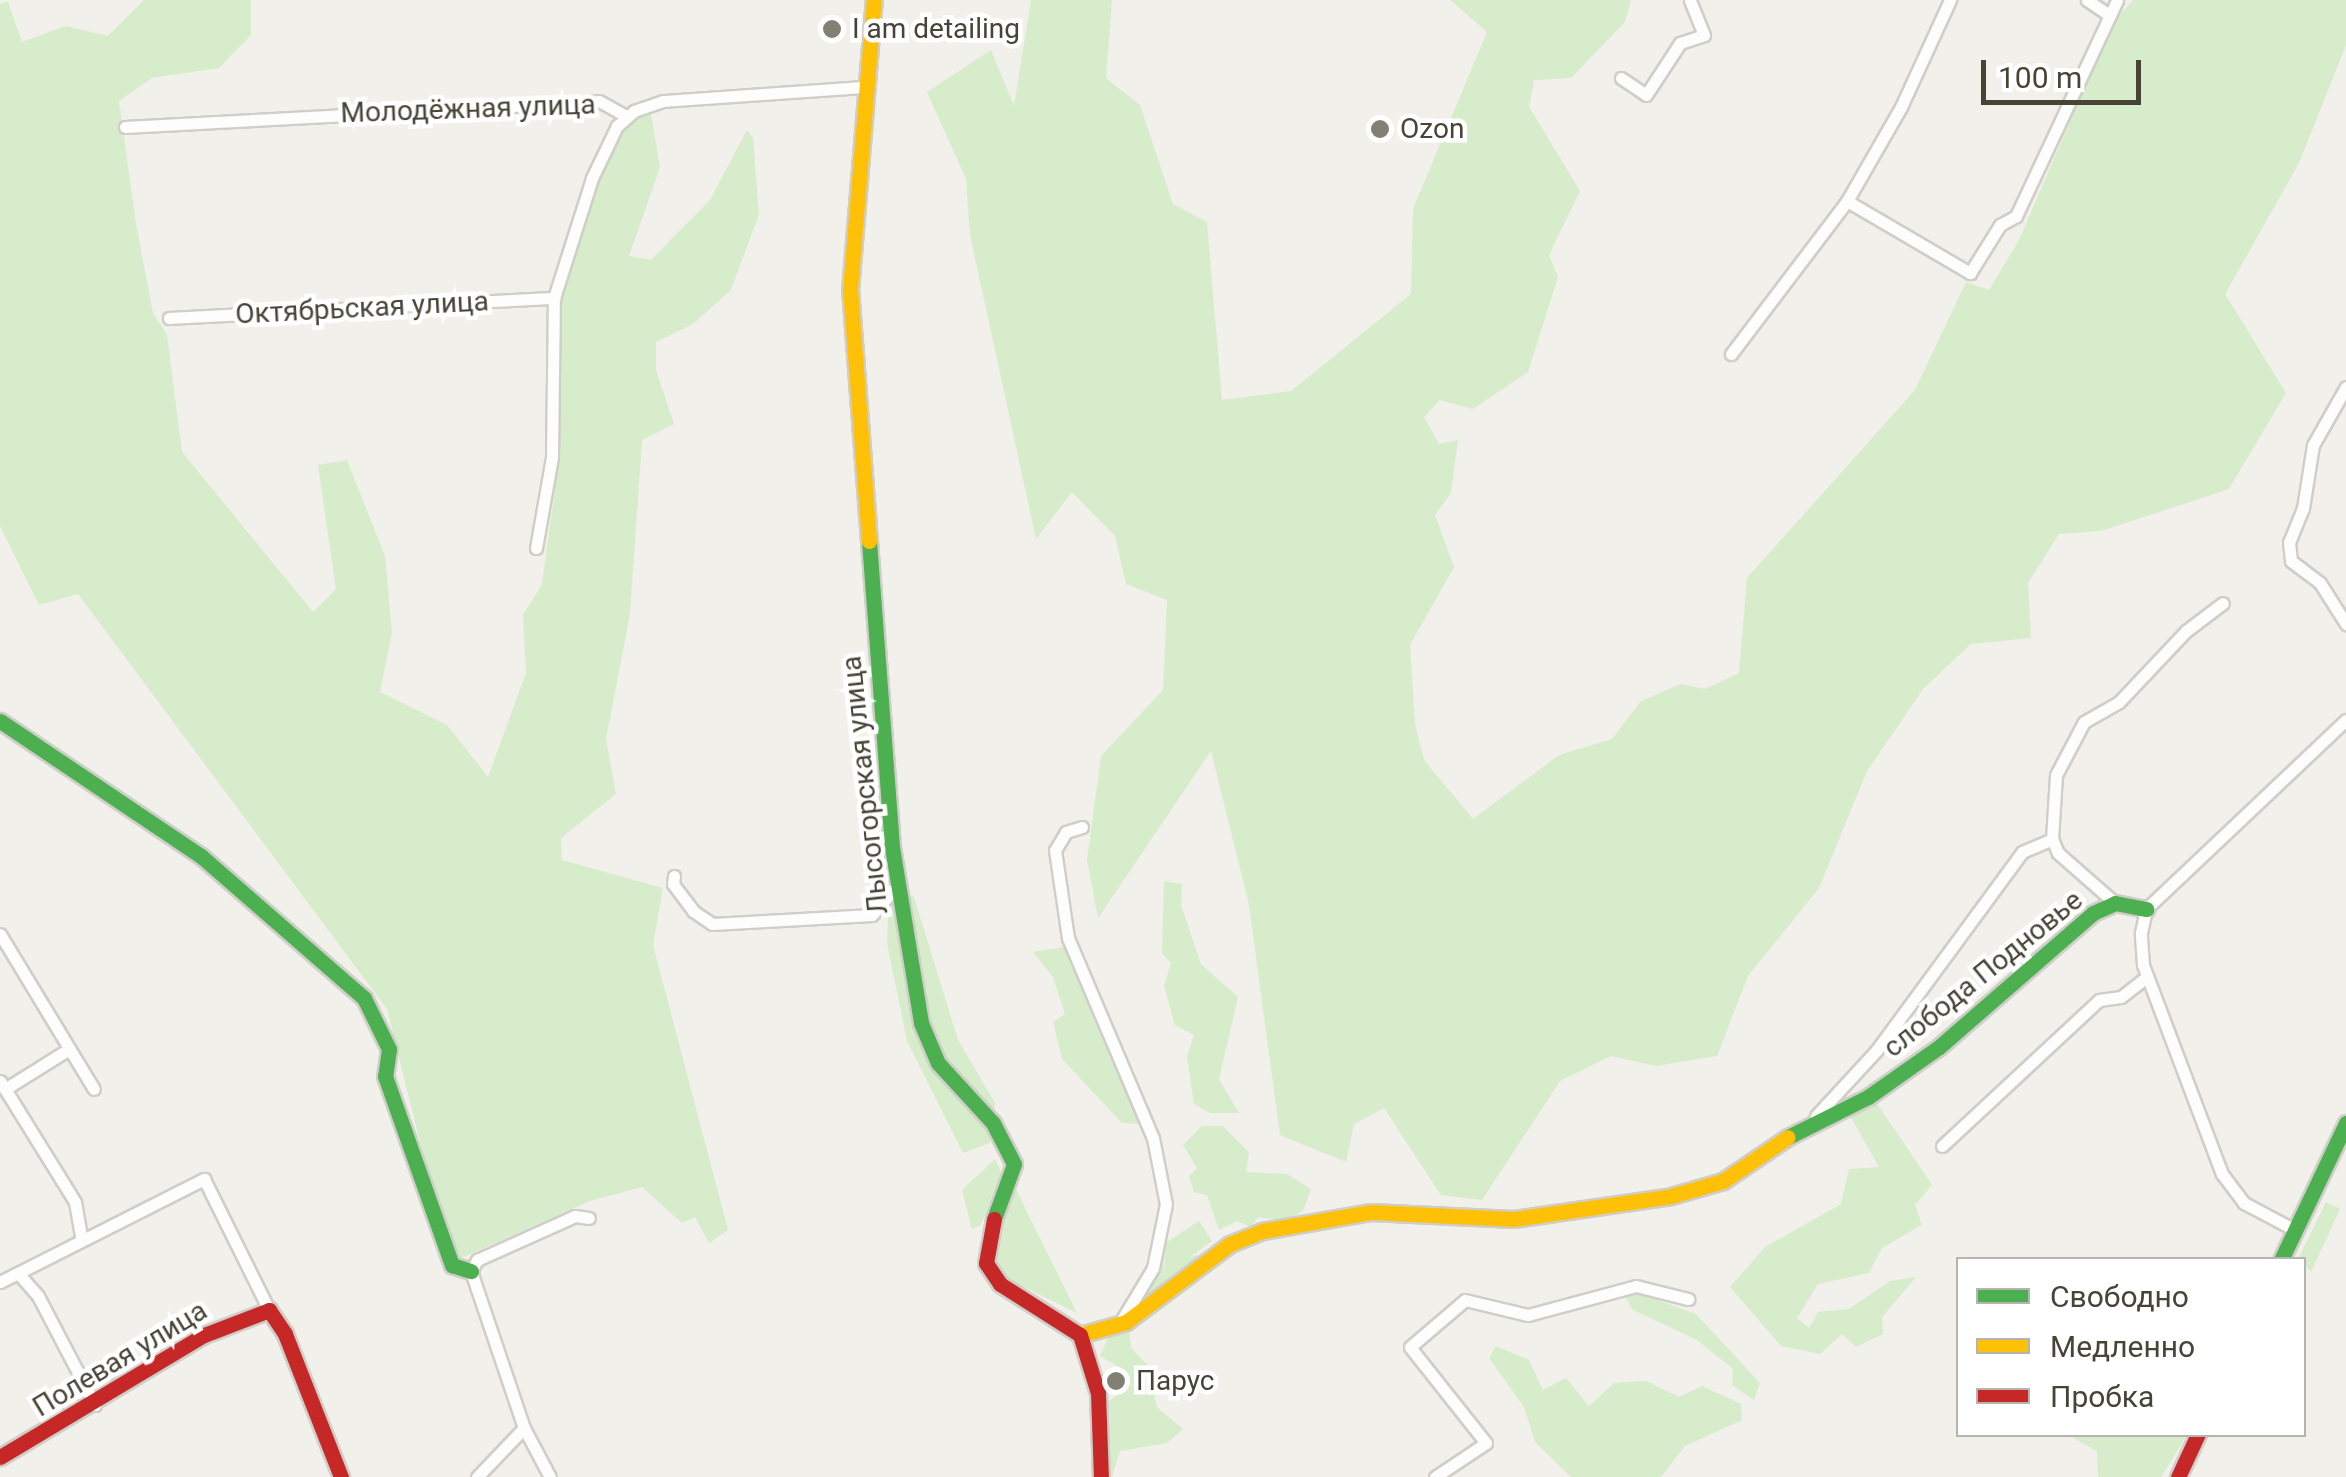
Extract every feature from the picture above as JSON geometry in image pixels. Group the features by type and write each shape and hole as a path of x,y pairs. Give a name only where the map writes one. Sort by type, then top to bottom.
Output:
{"street":[{"name":"Лысогорская улица","path":"874,0 865,87 852,340 898,884 921,1024 938,1062 994,1123 1014,1164 984,1244 986,1264 1000,1284 1080,1336"},
{"path":"1621,78 1646,95 1680,43 1704,35 1690,0"},
{"path":"1731,354 1846,201 1901,107 1950,0"},
{"path":"2088,0 2110,15"},
{"path":"1846,201 1970,273 2000,226 2016,216 2117,0"},
{"name":"Молодёжная улица","path":"125,127 599,102 626,116 663,101 865,87"},
{"path":"536,548 552,457 554,298 602,150 626,116"},
{"name":"Октябрьская улица","path":"169,318 554,298"},
{"path":"2346,387 2313,445 2303,508 2289,542 2291,561 2320,583 2346,624"},
{"path":"2115,903 2068,866 2052,839 2056,775 2084,722 2118,702 2186,631 2223,603"},
{"path":"2295,1230 2232,1190 2147,976 2146,908 2346,720"},
{"path":"0,721 202,856 364,998 389,1049 385,1076 452,1264 471,1271"},
{"path":"1082,827 1066,832 1056,850 1068,938 1153,1138 1166,1204 1153,1268 1127,1320"},
{"path":"1810,1122 1876,1051 2022,852 2036,840 2052,839"},
{"path":"674,876 672,884 693,912 712,924 872,915 898,884"},
{"name":"слобода Подновье","path":"1080,1336 1127,1320 1246,1235 1371,1212 1514,1219 1672,1196 1750,1166 1810,1122 1887,1085 1939,1046 2048,947 2115,903 2146,908"},
{"path":"0,934 94,1090"},
{"path":"1942,1146 2099,1000 2121,997 2147,976"},
{"path":"70,1049 3,1085 75,1202 81,1238"},
{"path":"2282,1257 2346,1123"},
{"path":"0,1282 204,1179 269,1310 286,1334 341,1477"},
{"path":"550,1477 524,1428 471,1271 477,1260 574,1216 589,1218"},
{"path":"18,1273 38,1296 95,1405"},
{"path":"1435,1477 1486,1443 1411,1356 1413,1341 1465,1300 1528,1315 1636,1286 1688,1299"},
{"name":"Полевая улица","path":"0,1457 95,1405 204,1335 269,1310"},
{"path":"1080,1336 1098,1392 1100,1477"},
{"path":"478,1477 524,1428"},
{"path":"2178,1477 2197,1437"}],"green space":[{"path":"144,0 251,0 251,35 219,68 152,78 119,101 153,313 167,335 182,452 313,612 336,589 318,465 347,460 385,556 392,633 380,692 447,725 488,777 526,673 523,615 542,584 560,451 559,297 596,182 630,116 650,108 660,167 629,256 651,260 710,200 747,130 753,138 759,214 731,290 693,324 656,342 656,370 674,424 642,440 630,614 606,739 616,794 561,838 562,860 663,888 653,945 728,1230 709,1243 695,1217 682,1223 642,1187 590,1201 450,1263 387,1009 78,594 39,605 0,526 0,4 8,2 22,42 66,26 108,36"},
{"path":"1031,0 1112,0 1106,78 1140,105 1173,204 1207,222 1222,400 1291,391 1411,294 1413,209 1487,32 1450,0 1631,0 1625,22 1571,78 1534,80 1529,107 1580,191 1549,255 1558,277 1528,372 1473,409 1440,400 1424,417 1439,444 1458,440 1451,493 1435,515 1454,567 1410,645 1415,724 1424,760 1473,819 1559,755 1612,739 1641,701 1681,684 1705,689 1739,673 1747,578 1915,390 1966,282 1989,290 2019,240 2112,23 2133,0 2346,0 2346,45 2299,163 2225,294 2286,393 2229,489 2101,531 2059,534 2028,583 2031,638 1971,644 1923,689 1867,771 1819,888 1748,976 1717,1056 1656,1066 1611,1056 1560,1081 1482,1200 1441,1195 1384,1108 1354,1124 1346,1162 1280,1135 1249,905 1211,751 1098,918 1087,860 1101,756 1163,690 1167,600 1126,584 1115,536 1072,492 1036,539 970,235 966,179 927,92 991,50 1014,106"},
{"path":"1164,881 1182,884 1181,905 1201,964 1238,997 1219,1079 1239,1113 1210,1113 1194,1104 1187,1057 1194,1035 1175,1025 1164,986 1171,963 1162,953"},
{"path":"903,891 914,897 958,1040 995,1103 993,1116 945,1060 926,1022"},
{"path":"889,898 896,901 923,1044 988,1130 990,1143 963,1153 907,1041 887,943"},
{"path":"1064,947 1141,1124 1122,1123 1062,1059 1053,1022 1065,1014 1053,977 1033,952"},
{"path":"1874,1099 1932,1185 1915,1205 1922,1225 1882,1248 1869,1273 1818,1284 1797,1318 1809,1328 1818,1312 1849,1309 1890,1281 1916,1277 1882,1317 1883,1334 1856,1347 1842,1334 1820,1354 1781,1346 1730,1287 1765,1247 1841,1204 1849,1169 1879,1167 1848,1112"},
{"path":"1202,1126 1223,1126 1249,1152 1246,1172 1287,1174 1311,1189 1303,1211 1287,1221 1258,1217 1251,1227 1237,1221 1219,1230 1207,1195 1194,1192 1189,1176 1197,1168 1183,1145"},
{"path":"995,1159 1001,1172 981,1225 972,1229 962,1190"},
{"path":"1014,1184 1077,1313 1008,1279 994,1255"},
{"path":"2326,1202 2340,1209 2311,1272 2306,1267 2306,1257 2299,1257"},
{"path":"1199,1221 1212,1241 1190,1257 1197,1255 1197,1261 1127,1312 1163,1257 1165,1278 1164,1244"},
{"path":"1633,1291 1696,1314 1760,1383 1754,1400 1732,1385 1733,1369 1697,1340 1633,1310 1626,1298"},
{"path":"1129,1327 1131,1348 1148,1366 1157,1407 1183,1429 1167,1443 1120,1451 1112,1477 1105,1477 1101,1407 1128,1387 1126,1371 1100,1356 1109,1336"},
{"path":"1496,1346 1529,1360 1543,1390 1566,1378 1589,1406 1614,1383 1646,1381 1679,1397 1702,1386 1741,1404 1742,1420 1685,1446 1661,1477 1571,1477 1535,1442 1524,1407 1489,1358"},
{"path":"2072,1437 2186,1437 2161,1477 2098,1477 2097,1451"}],"traffic: fast":[{"path":"869,541 892,847 921,1023 938,1063 993,1123 1014,1164 994,1219"},
{"path":"0,721 201,856 364,998 389,1049 385,1076 452,1265 471,1271"},
{"path":"1788,1137 1868,1097 1939,1047 2093,913 2115,903 2146,909"},
{"path":"2282,1257 2346,1123"}],"traffic: slow":[{"path":"869,541 850,290 874,0"},
{"path":"1080,1335 1126,1322 1230,1244 1262,1231 1371,1212 1514,1219 1671,1196 1723,1181 1788,1137"}],"traffic: jam":[{"path":"994,1219 986,1263 1000,1284 1080,1335 1098,1393 1101,1477"},
{"path":"0,1457 204,1335 269,1310 285,1334 341,1477"},
{"path":"2178,1477 2197,1437"}],"place":[{"name":"I am detailing","path":"832,29"},
{"name":"Ozon","path":"1380,129"},
{"name":"Парус","path":"1116,1381"}]}
